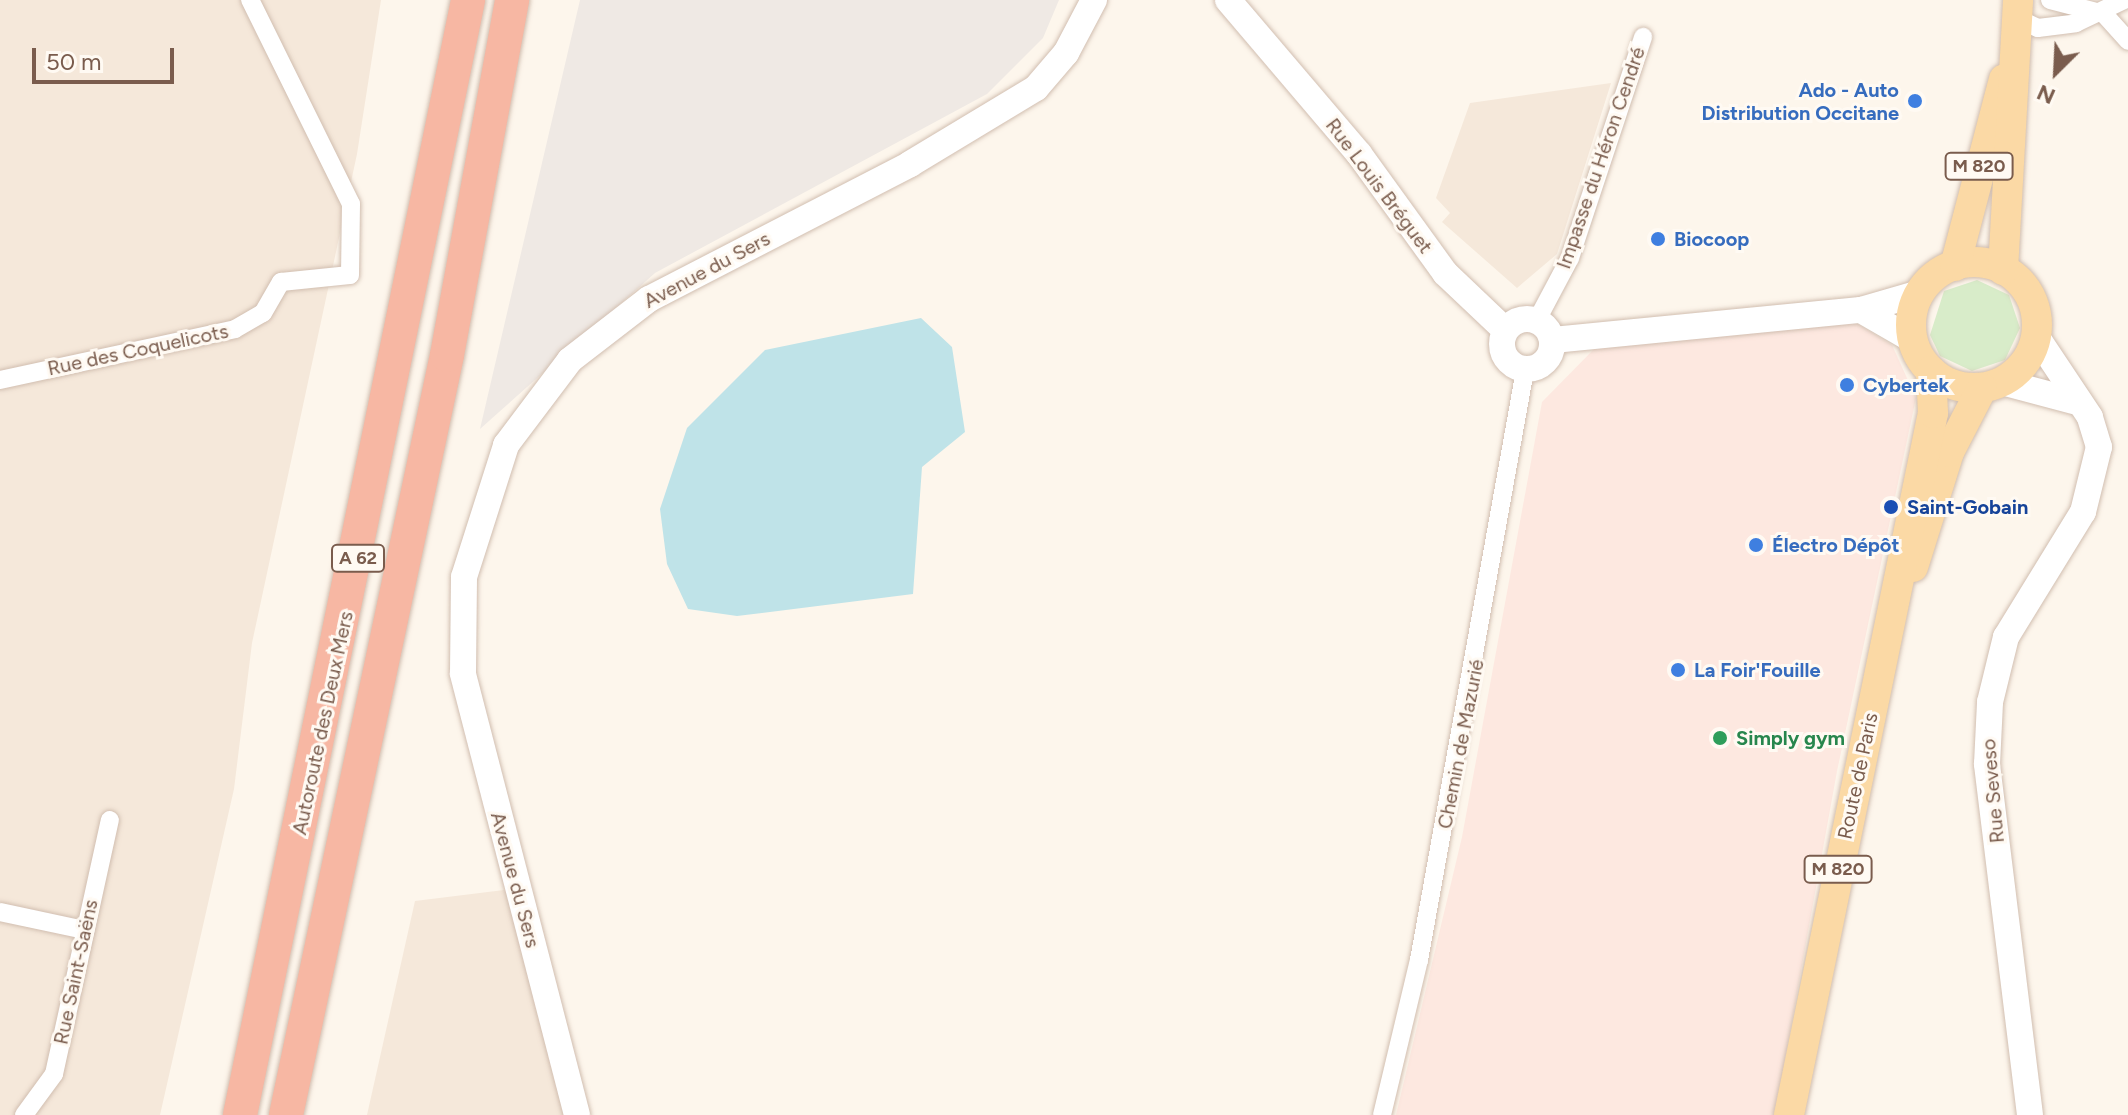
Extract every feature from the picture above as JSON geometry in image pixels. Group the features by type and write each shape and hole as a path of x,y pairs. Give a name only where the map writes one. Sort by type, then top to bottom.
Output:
{"highway":[{"name":"Autoroute des Deux Mers","path":"240,1115 403,346 468,0"},
{"name":"A 62","path":"286,1115 447,355 512,0"}],"main road":[{"name":"M 820","path":"1955,266 1992,104 2014,28"},
{"name":"M 820","path":"2003,270 2014,28"},
{"path":"1955,266 2003,270 2026,291 2036,336 2025,363 1992,385 1954,385 1931,371 1913,340 1920,293 1955,266"},
{"name":"Route de Paris","path":"1789,1115 1891,625 1901,543 1933,413 1931,371"},
{"name":"Route de Paris","path":"1891,625 1949,452 1992,385"}],"street":[{"name":"Rue des Coquelicots","path":"0,380 235,329 263,313 281,282 350,275 351,204 250,0"},
{"name":"Avenue du Sers","path":"577,1115 463,673 464,577 506,445 570,360 649,299 910,164 1036,88 1066,53 1094,0"},
{"name":"Rue Louis Bréguet","path":"1228,0 1351,144 1445,273 1505,330 1504,355 1525,370"},
{"path":"2014,28 2049,0 2104,14 2128,41"},
{"path":"2014,28 2055,26 2104,14 2124,0"},
{"path":"2014,28 2055,26"},
{"name":"Impasse du Héron Cendré","path":"1545,330 1643,37"},
{"path":"1505,330 1519,319 1545,330 1861,310 1920,293"},
{"path":"1861,310 1913,340"},
{"path":"1525,370 1546,362 1545,330"},
{"name":"Rue Seveso","path":"2030,1115 1988,730 2006,637 2092,490 2096,431 2036,336"},
{"name":"Chemin de Mazurié","path":"1382,1115 1461,744 1525,370"},
{"path":"1992,385 2077,402"},
{"name":"Rue Saint-Saëns","path":"24,1115 54,1074 110,820"},
{"path":"0,912 85,930"}],"shaded area":[{"path":"0,0 381,0 357,154 252,643 234,789 160,1115 0,1115"},
{"path":"580,0 1059,0 1043,38 987,94 655,273 480,429"},
{"path":"1611,83 1557,254 1517,288 1442,222 1450,213 1436,198 1470,103"},
{"path":"1851,320 1892,345 1916,398 1837,771 1775,1115 1396,1115 1462,837 1542,402 1595,348"},
{"path":"529,887 583,1115 367,1115 415,901"}],"green space":[{"path":"1977,280 2009,295 2020,328 2005,360 1972,371 1940,356 1930,335 1944,291"}],"water":[{"path":"921,318 952,347 965,432 922,467 913,594 737,616 688,609 667,564 660,509 687,428 765,350"}],"place":[{"name":"Ado - Auto Distribution Occitane","path":"1915,101"},
{"name":"Biocoop","path":"1658,239"},
{"name":"Cybertek","path":"1847,385"},
{"name":"Saint-Gobain","path":"1891,507"},
{"name":"Électro Dépôt","path":"1756,545"},
{"name":"La Foir'Fouille","path":"1678,670"},
{"name":"Simply gym","path":"1720,738"}]}
